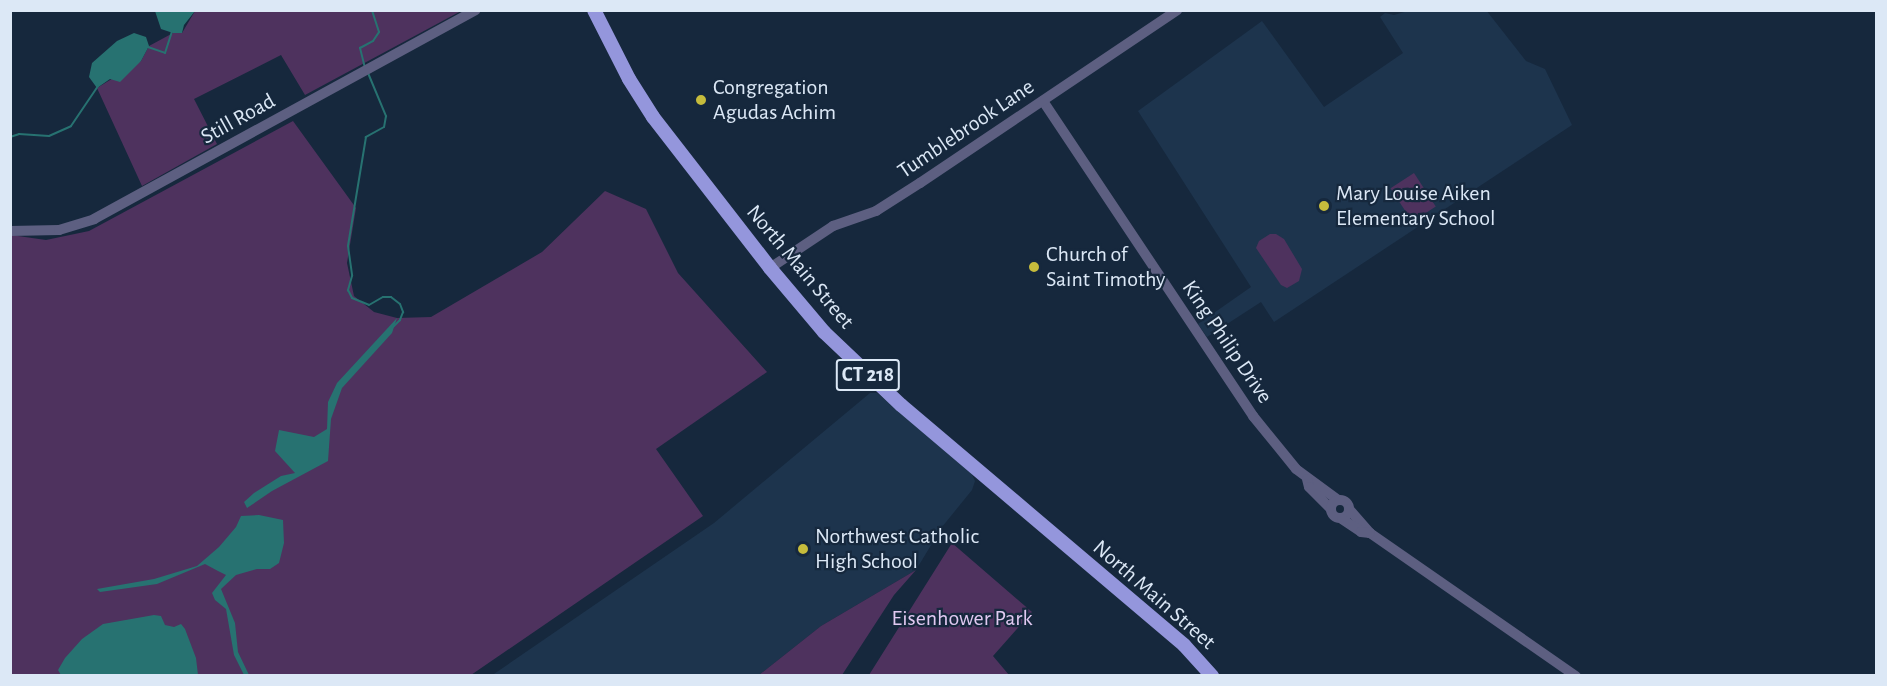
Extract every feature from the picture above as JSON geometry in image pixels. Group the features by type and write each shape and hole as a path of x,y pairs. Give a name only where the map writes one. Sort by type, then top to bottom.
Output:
{"main road":[{"name":"North Main Street","path":"594,10 624,69 653,117 770,268 824,332 878,384 1184,645 1212,675"}],"street":[{"name":"Still Road","path":"10,231 59,230 94,219 474,10"},
{"name":"Tumblebrook Lane","path":"770,268 833,226 876,211 1177,10"},
{"name":"King Philip Drive","path":"1043,101 1240,398 1287,459 1307,479 1314,481 1338,500"},
{"name":"King Philip Drive","path":"1307,479 1309,487 1330,509"},
{"path":"1370,533 1361,532 1333,515 1330,509 1333,503 1338,500 1345,501 1370,533 1576,675"},
{"path":"1342,519 1347,515 1349,509"}],"shaded area":[{"path":"155,10 195,11 184,25 182,33 173,33 161,29"},
{"name":"Mary Louise Aiken Elementary School","path":"1486,10 1526,61 1545,69 1572,125 1274,322 1261,302 1207,337 1198,324 1251,287 1138,111 1262,21 1324,107 1403,53 1380,17 1385,13 1394,15 1408,11"},
{"path":"134,33 146,37 149,46 141,61 120,82 110,79 97,88 89,77 92,63 117,41"},
{"path":"397,318 392,333 342,388 331,419 328,461 272,491 247,508 244,502 254,493 281,476 295,473 275,451 279,430 314,437 327,429 328,402 337,383"},
{"name":"Northwest Catholic High School","path":"870,393 877,393 971,472 975,481 972,490 942,527 916,570 821,626 759,675 491,676 714,523"},
{"path":"259,515 283,520 284,543 279,563 270,569 257,569 236,575 221,589 235,623 238,652 249,675 244,675 234,655 226,609 215,600 212,593 226,575 205,564 157,584 100,592 97,589 154,579 197,566 219,547 236,527 241,516"},
{"path":"154,615 161,616 165,625 174,627 181,624 185,629 196,658 198,675 61,675 58,670 65,658 82,639 103,624"}],"green space":[{"path":"195,11 461,11 305,95 281,55 194,99 217,144 142,186 97,88 141,61 149,46 173,33 182,33"},
{"path":"293,121 356,208 347,263 354,296 374,312 397,318 431,317 542,252 605,191 646,209 678,273 767,372 656,449 703,516 471,675 11,676 11,235 46,240 89,231"},
{"path":"1414,173 1436,207 1412,222 1391,188"},
{"path":"1270,234 1276,234 1284,239 1302,269 1299,281 1287,288 1281,285 1256,248 1259,241"},
{"name":"Eisenhower Park","path":"952,543 1032,612 993,656 1009,675 869,675"},
{"path":"916,570 894,595 842,675 759,675 821,626"}],"waterway":[{"path":"365,68 360,48 373,41 379,32 372,10"},
{"path":"148,47 165,53 172,31"},
{"path":"368,73 386,116 384,127 366,137 348,246 352,276 348,290 352,298 369,305 383,297 391,297 400,304 403,312 400,320 393,327"},
{"path":"10,137 19,134 49,136 71,126 98,86"}],"place":[{"name":"Congregation Agudas Achim","path":"701,100"},
{"name":"Mary Louise Aiken Elementary School","path":"1324,206"},
{"name":"Church of Saint Timothy","path":"1034,267"},
{"name":"Northwest Catholic High School","path":"803,549"}]}
